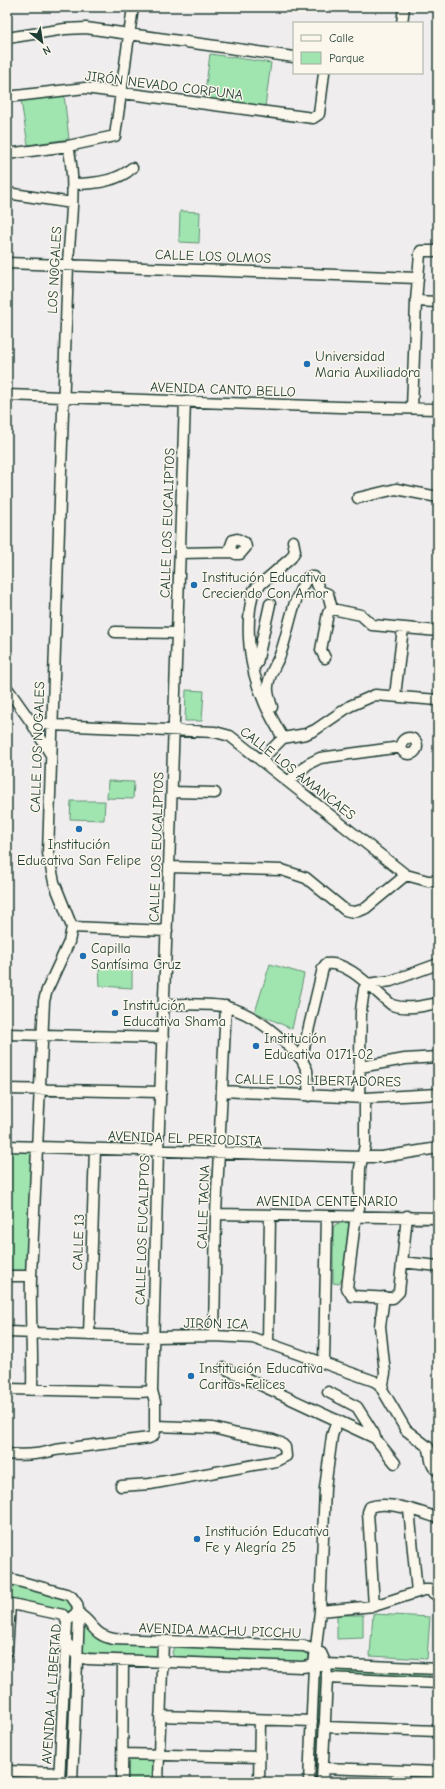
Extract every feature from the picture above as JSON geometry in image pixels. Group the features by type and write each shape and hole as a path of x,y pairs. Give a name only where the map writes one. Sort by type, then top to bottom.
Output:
{"street":[{"path":"7,154 68,146 115,136 133,7"},
{"path":"402,22 404,7"},
{"path":"7,38 65,29 86,28 293,57"},
{"name":"JIRÓN NEVADO CORPUNA","path":"7,97 73,89 122,92 313,118 317,117 319,114 324,74"},
{"name":"LOS NOGALES","path":"64,396 68,265 73,184 72,165 68,146"},
{"path":"73,184 90,184 115,178 125,175 132,168"},
{"path":"7,192 72,203"},
{"path":"412,408 417,278 421,251 438,251"},
{"name":"CALLE LOS OLMOS","path":"7,263 417,278"},
{"path":"416,301 438,302"},
{"name":"AVENIDA CANTO BELLO","path":"7,395 438,409"},
{"name":"CALLE LOS NOGALES","path":"64,396 48,818 50,867 58,893 72,927"},
{"name":"CALLE LOS EUCALIPTOS","path":"154,1431 155,1402 152,1391 158,1151 170,867 185,401"},
{"path":"358,498 396,489 438,497"},
{"path":"286,737 263,700 250,653 248,633 254,590 291,558 295,551 292,541"},
{"path":"180,553 232,552"},
{"path":"286,737 272,707 268,696 267,687 269,677 280,654 294,603 308,578 314,577 320,591 328,594 332,609"},
{"path":"254,667 258,663 270,604"},
{"path":"332,609 361,615 372,625 438,631"},
{"path":"325,658 321,650 328,613 332,609"},
{"path":"395,696 403,628"},
{"path":"115,632 177,633"},
{"path":"7,688 31,722 51,755"},
{"path":"261,760 286,737 306,734 315,730 363,699 375,695 438,700"},
{"name":"CALLE LOS AMANCAES","path":"31,722 52,726 174,730 223,734 236,740 406,874 428,881 438,881"},
{"path":"289,782 308,764 320,758 401,747"},
{"path":"172,792 215,793"},
{"path":"170,867 282,870 306,878 345,910 351,912 366,908 406,874"},
{"path":"32,1390 33,1333 30,1322 31,1276 44,1001 47,990 68,947 72,927 167,931"},
{"path":"302,1060 304,1044 323,968 326,964 331,963 345,967 392,1005 398,1007 417,1007 438,1003"},
{"path":"407,1216 399,1292 397,1296 393,1298 352,1296 347,1288 359,1208 360,1168 365,1145 360,1067 361,1011 364,989 369,982 379,983 391,981 438,964"},
{"path":"164,1004 226,1006 261,1024 286,1044 302,1060 307,1070 309,1096"},
{"name":"CALLE TACNA","path":"214,1336 216,1214 226,1006"},
{"path":"7,1034 163,1038"},
{"path":"360,1067 405,1060 438,1057"},
{"path":"7,1089 161,1092"},
{"name":"CALLE LOS LIBERTADORES","path":"222,1091 362,1098 438,1094"},
{"name":"AVENIDA EL PERIODISTA","path":"7,1146 362,1157 382,1157 438,1148"},
{"name":"CALLE 13","path":"89,1335 95,1149"},
{"name":"AVENIDA CENTENARIO","path":"216,1214 270,1216 407,1216 438,1218"},
{"path":"268,1343 270,1216"},
{"path":"324,1362 327,1216"},
{"path":"402,1262 438,1266"},
{"path":"7,1276 31,1276"},
{"path":"382,1389 385,1373 380,1326 384,1297"},
{"name":"JIRÓN ICA","path":"7,1332 153,1337 214,1336 253,1338 374,1380 382,1389 406,1430 428,1447 434,1469 438,1471"},
{"path":"224,1368 375,1438"},
{"path":"7,1389 152,1391"},
{"path":"328,1392 357,1407 375,1438 395,1463"},
{"path":"309,1782 315,1649 320,1611 325,1488 332,1436 337,1420"},
{"path":"7,1454 22,1456 42,1454 55,1450 149,1438 154,1431 213,1428 273,1440 281,1443 285,1447 286,1456 276,1461 150,1484 121,1486"},
{"path":"374,1606 368,1512 370,1507 376,1505 409,1509 438,1518"},
{"path":"409,1509 417,1592"},
{"name":"AVENIDA MACHU PICCHU","path":"7,1578 60,1591 71,1596 77,1604 79,1614 97,1633 104,1638 304,1646 315,1649 321,1653 326,1664"},
{"path":"320,1611 374,1606 417,1592 429,1590 438,1596"},
{"path":"7,1652 9,1603 63,1615 67,1621"},
{"name":"AVENIDA LA LIBERTAD","path":"59,1777 67,1621 74,1615 79,1614 72,1782"},
{"path":"158,1782 162,1640"},
{"path":"67,1643 78,1657 88,1659 314,1666 326,1664 438,1669"},
{"path":"122,1782 124,1660"},
{"path":"322,1782 327,1678 326,1664"},
{"path":"327,1678 438,1683"},
{"path":"160,1716 312,1721"},
{"path":"259,1782 260,1720"},
{"path":"324,1727 438,1732"},
{"path":"311,1749 324,1749"},
{"path":"123,1754 259,1757"},
{"path":"323,1768 438,1772 438,1782"},
{"path":"7,1771 59,1777"}],"green space":[{"path":"210,54 271,63 265,107 204,99"},
{"path":"64,94 69,139 28,145 21,101"},
{"path":"180,211 200,212 199,243 179,242"},
{"path":"186,690 204,691 202,721 185,721"},
{"path":"108,781 134,782 133,799 107,798"},
{"path":"71,801 105,801 104,820 70,819"},
{"path":"270,964 304,974 292,1029 255,1012"},
{"path":"99,967 132,969 132,988 100,986"},
{"path":"7,1151 34,1151 29,1272 7,1272"},
{"path":"349,1222 345,1275 339,1284 333,1283 333,1228 336,1224"},
{"path":"7,1581 66,1596 73,1605 70,1611 67,1612 7,1601"},
{"path":"373,1614 430,1617 427,1659 370,1656"},
{"path":"337,1615 363,1615 363,1638 337,1639"},
{"path":"82,1624 84,1624 95,1637 105,1642 153,1643 158,1647 158,1654 156,1657 85,1654 81,1648"},
{"path":"174,1646 303,1649 309,1654 309,1658 304,1662 174,1657 172,1653"},
{"path":"70,1658 75,1658 70,1782 65,1782"},
{"path":"334,1668 430,1672 429,1678 334,1673"},
{"path":"323,1673 320,1782 314,1782 318,1675"},
{"path":"124,1756 157,1757 156,1782 124,1782"}],"place":[{"name":"Universidad Maria Auxiliadora","path":"307,364"},
{"name":"Institución Educativa Creciendo Con Amor","path":"194,585"},
{"name":"Institución Educativa San Felipe","path":"79,829"},
{"name":"Capilla Santísima Cruz","path":"83,956"},
{"name":"Institución Educativa Shama","path":"115,1013"},
{"name":"Institución Educativa 0171-02","path":"256,1046"},
{"name":"Institución Educativa Caritas Felices","path":"191,1376"},
{"name":"Institución Educativa Fe y Alegría 25","path":"197,1539"}]}
